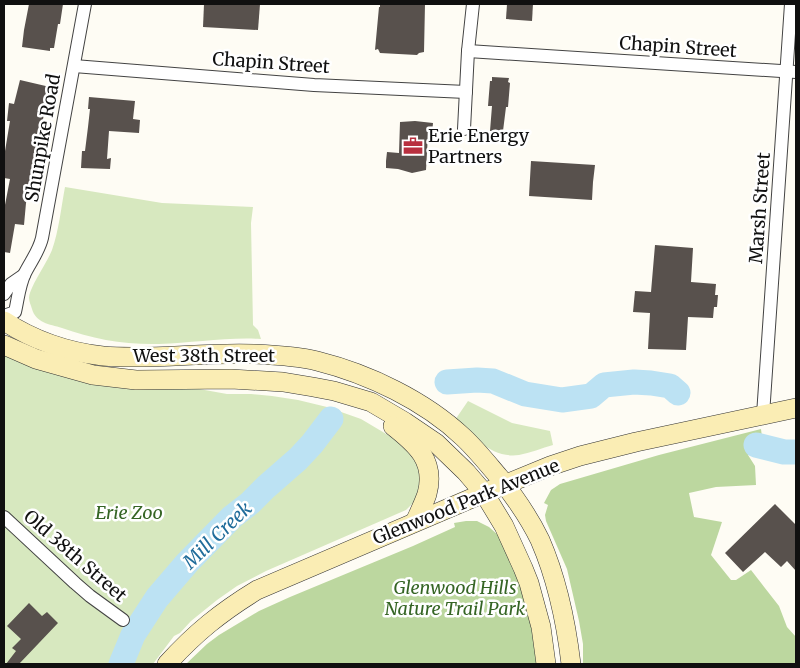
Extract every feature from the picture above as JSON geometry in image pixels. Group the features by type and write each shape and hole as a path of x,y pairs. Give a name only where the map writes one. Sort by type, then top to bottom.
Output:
{"main road":[{"name":"West 38th Street","path":"4,321 30,336 75,351 103,356 225,353 284,356 317,361 353,372 382,384 433,413 463,437 483,458 530,521 555,582 567,636 570,664"},
{"name":"West 38th Street","path":"12,349 36,359 93,375 136,380 231,379 283,382 328,390 371,402 405,422 436,443 466,472 484,493 504,526 529,583 541,627 546,664"},
{"path":"328,390 344,401 390,424 412,442 423,457 429,467 430,480 415,522"},
{"name":"Glenwood Park Avenue","path":"167,664 204,627 232,605 257,590 504,484 580,456 796,408"}],"street":[{"name":"Shunpike Road","path":"4,316 15,312 24,275 38,250 42,238 85,4"},
{"path":"464,129 468,51 473,4"},
{"name":"Marsh Street","path":"763,415 792,71 791,4"},
{"name":"Chapin Street","path":"468,51 792,71"},
{"name":"Chapin Street","path":"74,66 314,84 466,92"},
{"name":"Shunpike Road","path":"4,294 11,284 24,275"},
{"name":"Old 38th Street","path":"4,518 90,596 123,620"}],"green space":[{"path":"65,187 162,203 253,207 251,223 253,325 258,330 261,339 159,344 134,343 85,335 40,320 34,314 29,298 32,287 52,250"},
{"name":"Erie Zoo","path":"4,353 48,372 86,383 188,387 227,394 272,396 327,407 361,419 398,441 416,455 423,482 415,501 406,510 266,571 237,586 174,636 153,664 4,664"},
{"path":"468,401 512,423 550,431 553,445 519,455 509,455 492,450 476,439 455,420"},
{"path":"761,429 762,437 748,455 755,466 756,485 716,487 689,493 694,517 722,522 711,555 731,580 736,580 751,570 779,606 787,627 796,637 796,664 583,664 583,644 567,569 546,521 545,515 548,505 544,503 551,490 560,484 659,455"},
{"name":"Glenwood Hills Nature Trail Park","path":"477,521 489,527 498,535 521,587 531,624 537,664 186,664 219,635 259,611 413,546 455,527 454,523"}],"building":[{"path":"29,4 63,4 54,48 50,48 50,51 22,47"},
{"path":"204,4 260,4 258,30 203,27"},
{"path":"380,4 425,4 424,52 417,55 380,53 378,49 375,50"},
{"path":"507,4 533,4 532,21 506,19"},
{"path":"492,77 509,78 508,107 506,107 503,131 490,131 492,106 488,106"},
{"path":"20,80 50,87 33,165 38,166 35,181 31,180 24,225 15,224 10,253 4,252 4,210 10,179 4,178 4,157 10,121 7,121 9,103 14,104"},
{"path":"89,97 135,101 133,119 140,120 139,133 109,131 107,159 111,158 110,169 81,168 82,151 85,151 88,127"},
{"path":"400,122 433,123 432,134 428,134 426,170 412,173 386,168 387,152 399,153"},
{"path":"531,161 595,165 592,200 529,196"},
{"path":"655,245 693,248 691,282 716,284 715,295 718,295 717,307 714,307 713,318 688,317 686,350 648,349 650,313 633,312 635,291 651,292"},
{"path":"775,504 796,525 796,571 787,561 781,567 765,552 743,572 725,553"},
{"path":"29,603 42,616 47,612 58,623 19,664 6,664 16,651 12,648 21,639 7,626"}],"waterway":[{"name":"Mill Creek","path":"447,382 493,381 525,394 562,400 591,396 604,385 634,382 670,386 678,393"},
{"name":"Mill Creek","path":"121,664 133,635 157,598 187,563 232,517 298,459 331,419"},
{"name":"Mill Creek","path":"756,445 784,452 796,452"}],"place":[{"name":"Erie Energy Partners","path":"413,146"}]}
